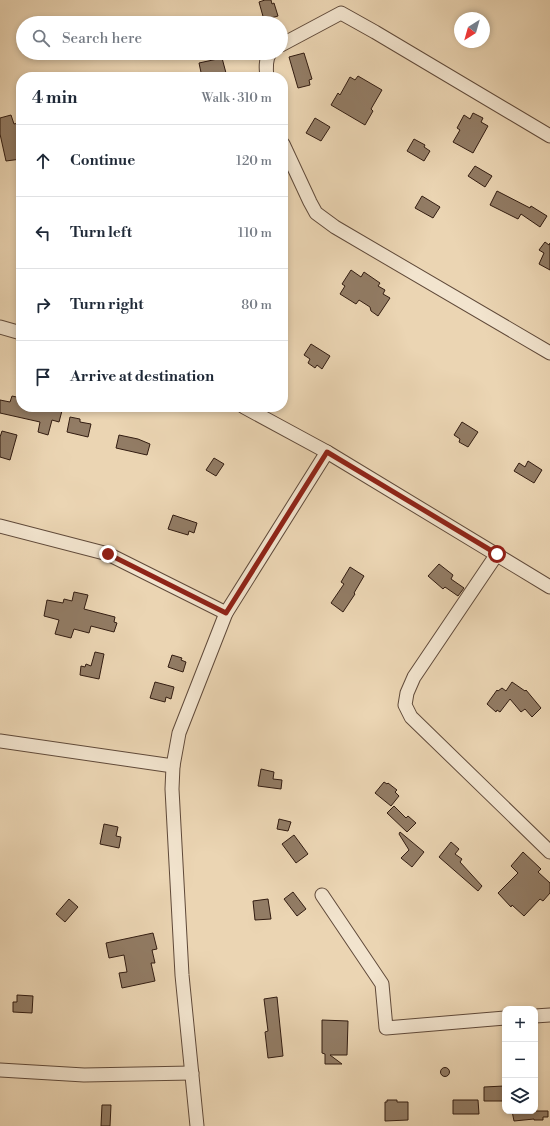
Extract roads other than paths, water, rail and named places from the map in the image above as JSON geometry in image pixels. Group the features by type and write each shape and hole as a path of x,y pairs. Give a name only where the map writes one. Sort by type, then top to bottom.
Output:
{"street":[{"path":"288,41 341,13 550,136"},
{"path":"267,60 267,72"},
{"path":"288,155 316,213 335,227 550,353"},
{"path":"0,327 16,332"},
{"path":"253,412 327,452 550,587"},
{"path":"197,1126 181,968 172,788 173,766 179,733 226,613 327,452"},
{"path":"0,526 108,554 226,613"},
{"path":"497,554 414,677 407,693 405,705 412,716 550,852"},
{"path":"0,741 173,766"},
{"path":"322,895 382,984 386,1028 502,1018"},
{"path":"538,1016 550,1014"},
{"path":"0,1070 84,1075 192,1073"}]}
